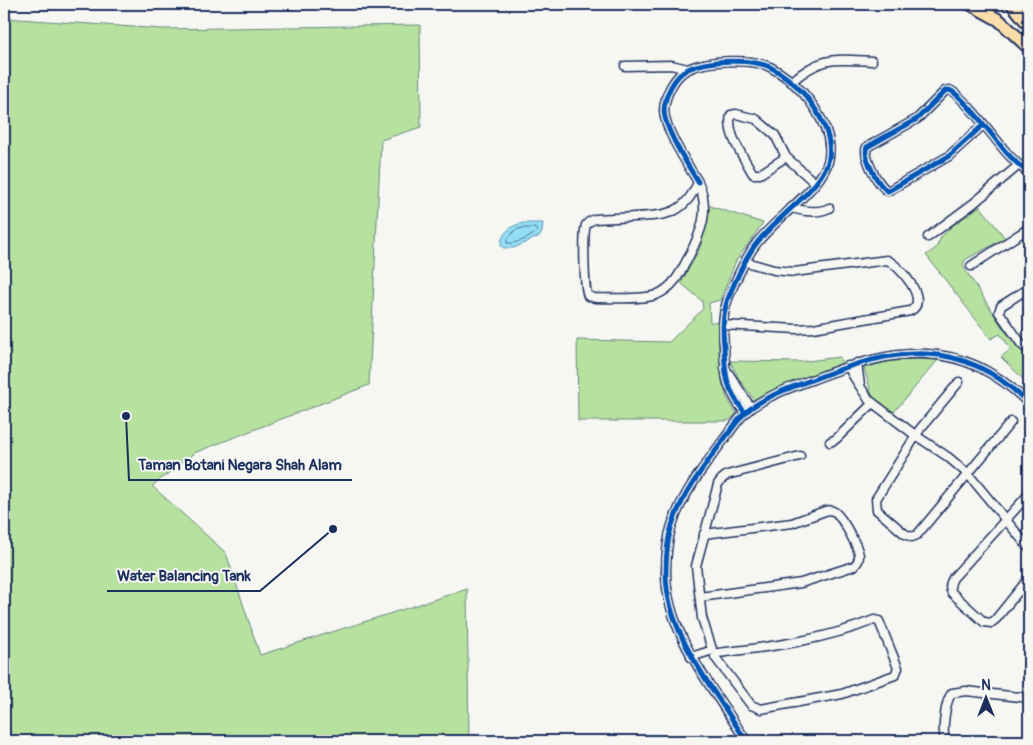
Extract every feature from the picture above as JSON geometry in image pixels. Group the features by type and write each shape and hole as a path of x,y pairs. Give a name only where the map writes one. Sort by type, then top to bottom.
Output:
{"highway":[{"path":"970,4 999,20 1029,48"},
{"path":"1012,4 1029,24"}],"street":[{"path":"791,82 815,64 834,59 872,61"},
{"path":"698,182 691,197 683,206 672,213 659,217 596,219 588,223 586,228 585,259 585,290 588,296 595,298 649,297 662,292 673,284 679,276 696,243 703,223 704,199 698,182 671,132 664,111 668,92 680,75 688,69 726,62 755,63 770,67 791,82 809,101 820,118 827,134 828,164 815,183 756,243 726,303 723,325 725,377 748,411"},
{"path":"624,66 671,65 688,69"},
{"path":"983,125 949,156 888,191 881,187 866,157 865,151 867,147 917,120 945,91 949,90 954,92 1019,165 1029,173"},
{"path":"786,158 760,174 753,174 732,135 730,115 736,114 756,119 775,135 786,158 815,183"},
{"path":"928,237 974,203 1019,165"},
{"path":"790,208 807,211 829,208"},
{"path":"971,266 1029,228"},
{"path":"723,325 813,328 910,311 915,309 917,304 917,294 914,289 894,263 887,260 794,272 774,270 746,262"},
{"path":"1029,288 1001,306 1000,312 1022,345 1029,350"},
{"path":"746,741 692,659 678,627 668,596 666,574 669,538 677,514 687,494 718,448 748,411 787,390 848,366 881,357 905,354 932,355 958,359 978,366 996,375 1029,404"},
{"path":"857,363 860,385"},
{"path":"848,366 854,378 873,403 948,457 968,474 1029,548"},
{"path":"959,382 915,435 877,497 875,503 878,511 906,534 912,537 918,535 1011,422"},
{"path":"830,442 836,439 873,403"},
{"path":"692,659 713,653 760,648 824,637 874,620 879,622 883,628 898,665 895,675 831,696 768,708 755,708 713,653 702,618 696,566 716,487 724,476 800,456"},
{"path":"1029,494 953,578 950,584 951,592 982,621 991,623 996,620 1029,578"},
{"path":"700,597 801,583 854,566 858,562 859,557 854,543 842,522 836,512 831,510 789,524 704,534"},
{"path":"945,741 944,730 947,702 954,692 966,691 1029,698"}],"green space":[{"path":"4,18 162,29 420,25 421,127 381,140 369,385 194,453 152,486 226,553 260,655 467,589 469,741 4,741"},
{"path":"707,205 763,223 736,261 720,300 709,303 710,322 719,322 722,382 727,398 737,414 728,421 578,421 577,340 669,342 703,309 702,301 681,283 700,248"},
{"path":"980,206 1005,238 965,260 963,266 1004,330 1029,357 1029,385 1001,357 1011,349 1000,334 991,339 926,255 936,248 941,237 951,227"},
{"path":"840,357 842,363 788,384 755,401 739,379 730,361 799,362"},
{"path":"911,359 938,360 893,413 872,396 864,368 887,362"}],"water":[{"path":"523,223 543,223 540,236 514,248 504,248 501,246 501,241 508,230"}],"cycle path":[{"path":"698,182 672,137 665,118 666,98 671,86 683,72 696,66 717,62 741,61 762,64 788,78 816,110 827,133 830,148 829,159 825,169 819,179 802,198 756,244 739,273 726,305 723,326 726,374 730,389 745,413"},
{"path":"983,125 949,156 888,191 880,184 869,164 867,147 917,119 945,91 949,90 962,99 1009,155 1029,173"},
{"path":"746,741 683,640 668,596 666,573 669,537 682,502 702,469 740,418 753,406 788,389 844,368 900,355 927,354 953,358 979,367 1004,382 1029,404"}],"place":[{"name":"Taman Botani Negara Shah Alam","path":"126,416"},
{"name":"Water Balancing Tank","path":"333,529"}]}
